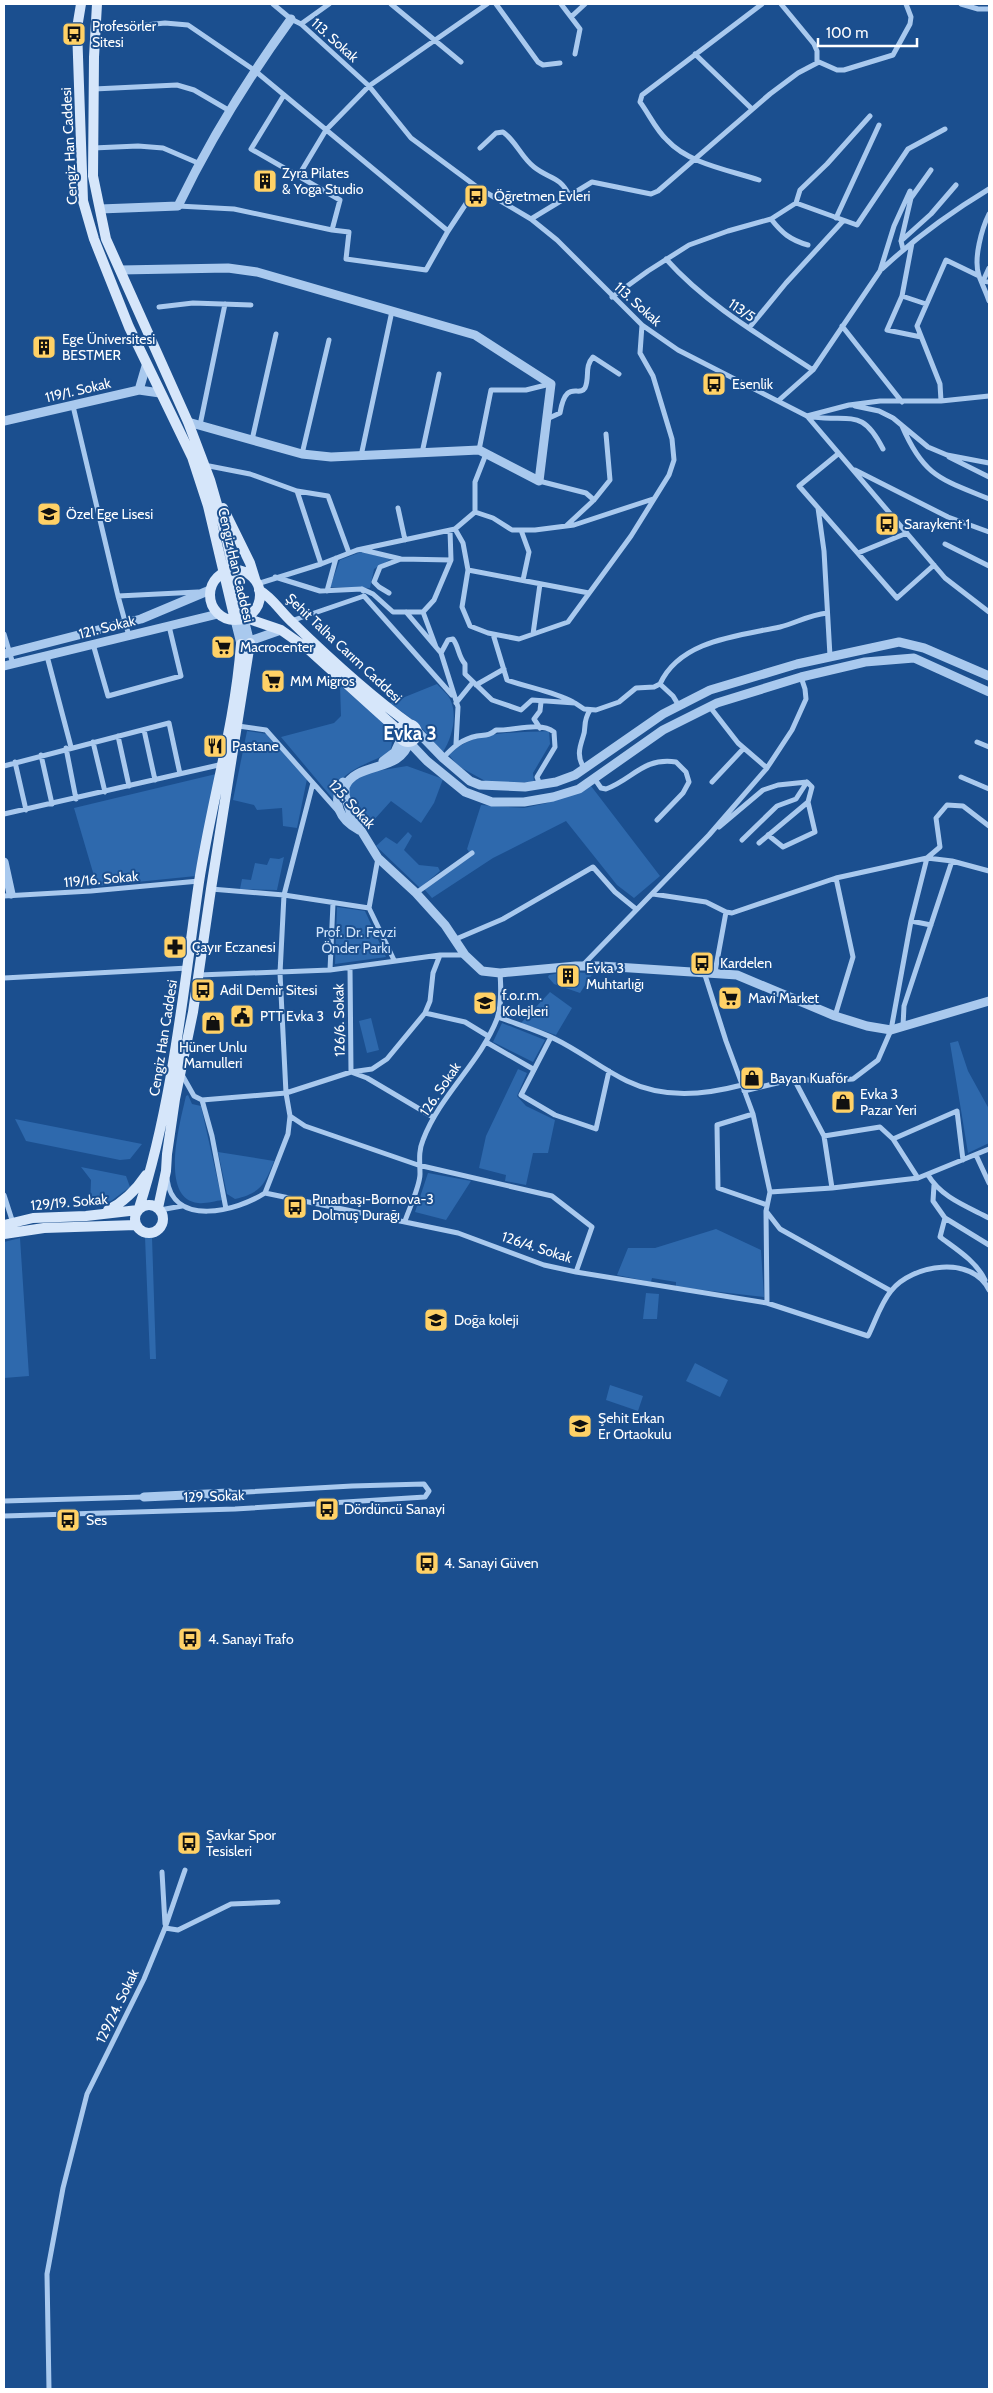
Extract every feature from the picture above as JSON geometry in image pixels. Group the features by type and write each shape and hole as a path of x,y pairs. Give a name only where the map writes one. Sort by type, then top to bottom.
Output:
{"main road":[{"name":"Cengiz Han Caddesi","path":"81,4 77,28 82,201 108,275 146,366 192,457 229,571 242,618"},
{"name":"Cengiz Han Caddesi","path":"97,4 93,176 106,238 188,422 210,480 229,571"},
{"path":"208,591 211,603 218,614 225,618 242,618 258,604 257,585 250,564 210,480"},
{"path":"229,571 246,572 257,585"},
{"name":"121. Sokak","path":"208,591 217,577 229,571"},
{"name":"Şehit Talha Carım Caddesi","path":"257,585 290,621 373,695 413,727"},
{"name":"Şehit Talha Carım Caddesi","path":"242,618 281,630 308,649 403,737"},
{"name":"Cengiz Han Caddesi","path":"159,1209 199,975 238,726 246,644"},
{"name":"Cengiz Han Caddesi","path":"139,1209 153,1166 174,1063 199,881 246,644"},
{"path":"402,726 413,727 416,737 403,737 402,726"},
{"path":"103,1213 120,1204 133,1192 153,1166"},
{"path":"148,1204 159,1209 163,1220 156,1231 147,1233 136,1225 135,1216 139,1209 148,1204"},
{"name":"129/19. Sokak","path":"8,1224 33,1218 139,1209"},
{"name":"129/19. Sokak","path":"4,1234 44,1228 136,1225"}],"street":[{"name":"113. Sokak","path":"273,4 300,24 369,86 411,138 477,187 531,219 557,240 642,325 678,350 807,416 944,578 989,612"},
{"path":"300,24 329,4"},
{"path":"392,4 461,62"},
{"path":"299,176 326,130 369,86 486,4"},
{"path":"496,4 538,62 543,65 560,63"},
{"path":"561,4 580,29 575,54"},
{"path":"571,17 585,4"},
{"path":"759,180 695,159 678,150 666,140 640,102 642,95 762,4"},
{"path":"781,4 814,44 817,51 817,63"},
{"path":"531,219 592,182 651,194 658,191 752,109 798,72 817,63 826,63 837,70 844,70 893,55 910,24 911,17 906,4"},
{"path":"961,4 978,9 989,9"},
{"path":"178,206 198,163 254,70 291,19"},
{"path":"96,30 164,23 188,25 254,70 448,231"},
{"path":"695,54 752,109"},
{"path":"94,89 177,85 194,90 230,111"},
{"path":"284,95 251,149 340,200 332,230"},
{"path":"612,297 666,259 704,239 770,219 796,202 800,190 827,164 870,116"},
{"path":"836,218 879,125"},
{"path":"796,202 857,225 908,149 945,129"},
{"path":"480,148 496,132 503,132 511,138 523,157 533,166 564,183 569,195"},
{"path":"93,148 138,146 163,148 198,163"},
{"path":"903,249 901,241 911,198 931,170"},
{"path":"901,241 931,214 956,185"},
{"path":"100,209 178,206 234,210 349,232 346,260 426,270 448,231 477,187"},
{"path":"778,401 813,370 880,271 903,249 961,206 989,188"},
{"path":"880,271 894,226 910,191"},
{"path":"979,276 978,250 984,224 989,214"},
{"path":"770,219 783,234 794,242 808,245"},
{"path":"749,328 786,283 843,221"},
{"path":"912,243 902,296 887,330 921,337"},
{"name":"113/5","path":"666,259 687,283 704,297 813,370"},
{"path":"941,401 940,384 917,326 946,260 979,276 986,282"},
{"path":"120,270 228,268 258,272 476,335 551,384"},
{"path":"989,268 986,282 989,302"},
{"path":"902,296 926,304"},
{"path":"158,307 193,303 251,305"},
{"path":"200,425 225,304"},
{"path":"361,456 392,311"},
{"path":"453,530 463,544 468,570 462,606 470,626 493,634 519,639 568,622 631,536 669,475 674,460 672,439 659,391 640,353 642,325"},
{"path":"842,326 902,402"},
{"path":"252,440 276,334"},
{"path":"302,454 329,340"},
{"path":"547,419 560,414 564,396 568,392 582,391 585,388 588,362 593,357 619,374"},
{"path":"139,390 146,366"},
{"path":"422,453 439,374"},
{"path":"539,481 551,384"},
{"path":"475,512 475,482 482,452 491,390 526,390 551,384"},
{"name":"119/1. Sokak","path":"4,421 139,390 160,393"},
{"path":"807,416 880,401 941,401 989,396"},
{"path":"73,406 129,636"},
{"path":"850,406 879,410 928,447 989,477"},
{"path":"807,416 834,420 857,419 872,430 883,449"},
{"path":"188,422 302,454 332,457 482,452 539,481 586,494 594,500"},
{"path":"901,426 918,459 936,475 989,499"},
{"path":"566,526 594,500 610,480 606,434"},
{"path":"838,454 799,486 818,508 897,598 934,565"},
{"path":"947,455 989,463"},
{"path":"204,465 250,474 297,491 328,496 349,553"},
{"path":"852,469 948,517 989,532"},
{"path":"297,491 321,564"},
{"path":"475,512 493,518 512,530 521,530 566,526 654,499"},
{"path":"398,508 405,540"},
{"path":"818,508 824,551 832,670"},
{"path":"257,585 275,577 321,564 349,553 453,530 475,512"},
{"path":"275,577 320,591 362,589 374,594 393,612 423,612 434,600 451,560 453,530"},
{"path":"521,530 529,552 523,580"},
{"path":"858,553 907,533"},
{"path":"945,544 989,566"},
{"path":"360,550 402,559 451,560"},
{"path":"327,591 336,558"},
{"path":"389,593 374,582 380,567 402,559"},
{"path":"468,570 589,593"},
{"path":"533,634 540,584"},
{"path":"374,594 379,587"},
{"path":"362,589 364,596 452,695"},
{"name":"121. Sokak","path":"118,596 208,591"},
{"name":"121. Sokak","path":"6,654 141,620 208,591"},
{"path":"290,621 364,596"},
{"path":"406,612 431,644 437,648"},
{"path":"423,612 437,648 441,653 452,695 458,707 456,744"},
{"path":"493,634 507,680 561,696 590,710 607,708 619,702 636,688 654,687 660,684 680,659 704,645 750,632 782,626 814,614 827,613"},
{"name":"121. Sokak","path":"8,665 218,614"},
{"name":"Cengiz Han Caddesi","path":"242,618 246,644"},
{"path":"93,644 108,696 181,676 168,626"},
{"path":"246,644 281,630"},
{"path":"4,634 8,665"},
{"path":"441,653 448,640 453,639 458,645 460,659 465,664 465,674 492,700 521,710 532,700 575,703"},
{"name":"Şehit Talha Carım Caddesi","path":"413,727 461,774 480,785 506,788 540,785 575,775 630,736 679,706 710,690 830,656 899,642 924,648 989,676"},
{"path":"47,656 68,748 76,799"},
{"name":"Şehit Talha Carım Caddesi","path":"403,737 453,783 477,798 509,802 540,800 579,789 663,730 710,707 798,678 865,662 914,658 989,692"},
{"path":"583,966 709,835 767,768 792,730 806,699 805,689 798,678 794,665"},
{"path":"456,703 474,684 504,669"},
{"path":"971,684 976,670"},
{"path":"660,684 679,706"},
{"path":"540,728 534,719 540,710 541,702"},
{"path":"710,707 744,748 767,768"},
{"path":"584,768 579,762 580,743 584,736 584,719 590,710"},
{"path":"4,766 68,748 169,724 180,774"},
{"name":"125. Sokak","path":"238,726 266,730 349,824 360,830 378,858 416,893 456,939 465,955 482,971 500,973"},
{"path":"443,758 456,744 477,736 488,736 496,730 548,727 554,732 555,747 537,777 540,785"},
{"path":"144,730 155,780"},
{"path":"118,736 129,786"},
{"path":"349,809 339,812 336,800 344,780 390,757 400,745 403,737"},
{"path":"360,830 344,795 345,788 350,778 398,759 405,752 403,737"},
{"path":"93,742 105,792"},
{"path":"977,742 989,747"},
{"path":"712,782 744,748"},
{"path":"41,755 52,804"},
{"path":"594,778 601,788 606,789 663,760 676,762 686,772 689,782 683,793 657,820"},
{"path":"15,762 26,810"},
{"path":"4,814 222,764"},
{"path":"961,777 989,788"},
{"path":"709,835 763,790 778,785 808,782"},
{"path":"768,835 783,847 815,832 808,802 812,787 808,782"},
{"path":"742,840 777,806 796,799 808,782"},
{"path":"166,1171 168,1186 173,1197 182,1206 192,1210 223,1209 250,1203 265,1193 288,1134 290,1116 286,1094 280,973 284,895 313,783"},
{"path":"477,798 480,785"},
{"path":"759,843 808,802"},
{"path":"744,1091 794,1079 821,1081 853,1079 878,1060 891,1030 911,921 927,858 940,847 936,818 947,806 963,806 989,826"},
{"path":"416,893 472,853"},
{"path":"378,858 369,908 394,960"},
{"path":"653,894 706,902 732,913 780,899 836,878 927,858 952,861 989,871"},
{"path":"903,1026 904,1006 952,861"},
{"path":"4,862 7,895"},
{"path":"456,939 503,919 593,867 615,892 636,909"},
{"path":"835,1016 853,958 836,878"},
{"name":"119/16. Sokak","path":"7,895 91,892 199,881"},
{"path":"211,889 284,895 369,908"},
{"path":"330,970 333,903"},
{"path":"715,972 726,912"},
{"path":"911,921 931,925"},
{"path":"199,975 330,970 394,960 440,955 465,955"},
{"path":"174,1063 194,1096 202,1100 286,1094 351,1072 372,1069 387,1059 425,1013 430,1001 433,973 440,955"},
{"path":"500,973 583,966 704,971 737,975 835,1016 867,1026 891,1030 989,1001"},
{"path":"4,978 188,968"},
{"name":"126/6. Sokak","path":"350,968 351,1072"},
{"path":"704,971 753,1114 770,1192 766,1208 767,1303"},
{"name":"126. Sokak","path":"404,1221 420,1174 418,1165 422,1141 433,1116 486,1042 498,1017 501,996 500,973"},
{"path":"425,1013 465,1022 488,1036"},
{"path":"498,1017 551,1037 609,1071 645,1088 666,1094 712,1093 742,1085"},
{"path":"551,1037 521,1095 547,1112 596,1129 609,1071"},
{"path":"486,1042 533,1070"},
{"path":"351,1072 366,1078 433,1116"},
{"path":"794,1079 824,1136 832,1188"},
{"path":"202,1100 212,1136 223,1209"},
{"path":"893,1139 957,1111 964,1160"},
{"path":"753,1114 716,1125 718,1188 766,1208 780,1229 890,1291"},
{"path":"290,1116 305,1126 418,1165 552,1196 592,1227 576,1272"},
{"path":"824,1136 880,1127 893,1139 918,1178"},
{"path":"770,1192 832,1188 918,1178 989,1149"},
{"path":"976,1154 989,1183"},
{"path":"928,1174 934,1184 952,1200 989,1218"},
{"path":"934,1184 933,1201 945,1218 989,1245"},
{"name":"126/4. Sokak","path":"265,1193 458,1232 544,1264 576,1272 767,1303 868,1336 890,1291 900,1282 914,1274 946,1267 964,1269 986,1281"},
{"path":"4,1195 8,1224"},
{"path":"159,1209 182,1206"},
{"path":"945,1218 940,1237 981,1271 989,1290"},
{"name":"129. Sokak","path":"4,1501 144,1497 424,1484 429,1491 425,1497 235,1509 4,1516"},
{"name":"129/24. Sokak","path":"49,2389 47,2274 63,2188 87,2094 166,1928 185,1870"},
{"name":"129/24. Sokak","path":"162,1872 166,1928"},
{"path":"166,1928 178,1930 231,1904 278,1902"}],"green space":[{"path":"361,552 391,559 374,569 370,588 330,587 340,560"},
{"path":"437,684 449,697 454,712 453,726 443,752 418,724 390,703"},
{"path":"340,685 386,725 390,731 392,741 390,752 354,770 340,781 335,789 333,799 281,737 334,723 341,716"},
{"path":"247,731 267,734 307,779 297,828 283,826 282,808 257,810 254,805 233,800"},
{"path":"549,731 550,744 533,773 534,782 489,783 458,766 449,755 470,741 482,737 496,734"},
{"path":"407,766 443,779 434,803 421,823 391,801 373,821 361,828 348,794 350,784 365,773"},
{"path":"216,774 196,876 97,886 74,808"},
{"path":"591,786 660,876 634,898 617,885 566,821 493,858 432,898 424,889 472,856 467,849 481,805 524,808 547,803"},
{"path":"408,832 412,836 404,850 419,865 438,867 440,871 420,888 376,846 386,837 397,844"},
{"path":"284,857 277,890 240,889 242,879 251,880 255,863 267,865 270,858 279,859"},
{"name":"Prof. Dr. Fevzi Önder Parkı","path":"337,907 365,911 386,957 335,964"},
{"path":"565,972 593,973 580,993 554,984 548,977 549,975"},
{"path":"550,992 572,1008 556,1035 521,1023"},
{"path":"371,1018 379,1050 367,1053 359,1021"},
{"path":"502,1023 545,1040 533,1062 493,1042"},
{"path":"958,1041 968,1071 989,1109 989,1143 968,1153 950,1043"},
{"path":"518,1069 527,1073 517,1096 526,1106 555,1120 548,1153 533,1153 526,1185 505,1181 506,1175 479,1168 486,1136"},
{"path":"188,1095 192,1104 201,1106 222,1200 198,1203 186,1198 179,1188 175,1173 175,1157 180,1122 186,1096"},
{"path":"15,1119 142,1144 130,1159 120,1160 26,1141"},
{"path":"218,1152 274,1161 265,1182 261,1186 251,1194 235,1199 227,1194"},
{"path":"81,1167 126,1176 130,1187 111,1201 90,1207 91,1180"},
{"path":"428,1173 471,1181 446,1220 415,1212"},
{"path":"716,1229 761,1250 764,1297 676,1287 676,1282 652,1278 651,1282 617,1275 628,1248 655,1248"},
{"path":"145,1237 152,1237 156,1359 150,1359"},
{"path":"20,1238 29,1376 4,1378 4,1242"},
{"path":"646,1293 659,1294 657,1319 643,1319"},
{"path":"695,1363 728,1380 720,1397 686,1381"},
{"path":"610,1385 643,1396 638,1411 606,1400"}],"place":[{"name":"Profesörler Sitesi","path":"74,34"},
{"name":"Zyra Pilates & Yoga Studio","path":"265,181"},
{"name":"Öğretmen Evleri","path":"476,196"},
{"name":"Ege Üniversitesi BESTMER","path":"44,347"},
{"name":"Esenlik","path":"714,384"},
{"name":"Özel Ege Lisesi","path":"49,514"},
{"name":"Saraykent 1","path":"887,524"},
{"name":"Macrocenter","path":"223,647"},
{"name":"MM Migros","path":"273,681"},
{"name":"Pastane","path":"215,746"},
{"name":"Çayır Eczanesi","path":"175,947"},
{"name":"Kardelen","path":"702,963"},
{"name":"Evka 3 Muhtarlığı","path":"568,976"},
{"name":"Adil Demir Sitesi","path":"203,990"},
{"name":"Mavi Market","path":"730,998"},
{"name":"f.o.r.m. Kolejleri","path":"485,1003"},
{"name":"PTT Evka 3","path":"242,1016"},
{"name":"Hüner Unlu Mamulleri","path":"213,1023"},
{"name":"Bayan Kuaför","path":"752,1078"},
{"name":"Evka 3 Pazar Yeri","path":"843,1102"},
{"name":"Pınarbaşı-Bornova-3 Dolmuş Durağı","path":"295,1207"},
{"name":"Doğa koleji","path":"436,1320"},
{"name":"Şehit Erkan Er Ortaokulu","path":"580,1426"},
{"name":"Dördüncü Sanayi","path":"327,1509"},
{"name":"Ses","path":"68,1520"},
{"name":"4. Sanayi Güven","path":"427,1563"},
{"name":"4. Sanayi Trafo","path":"190,1639"},
{"name":"Şavkar Spor Tesisleri","path":"189,1843"}],"district":[{"name":"Evka 3","path":"410,733"}]}
